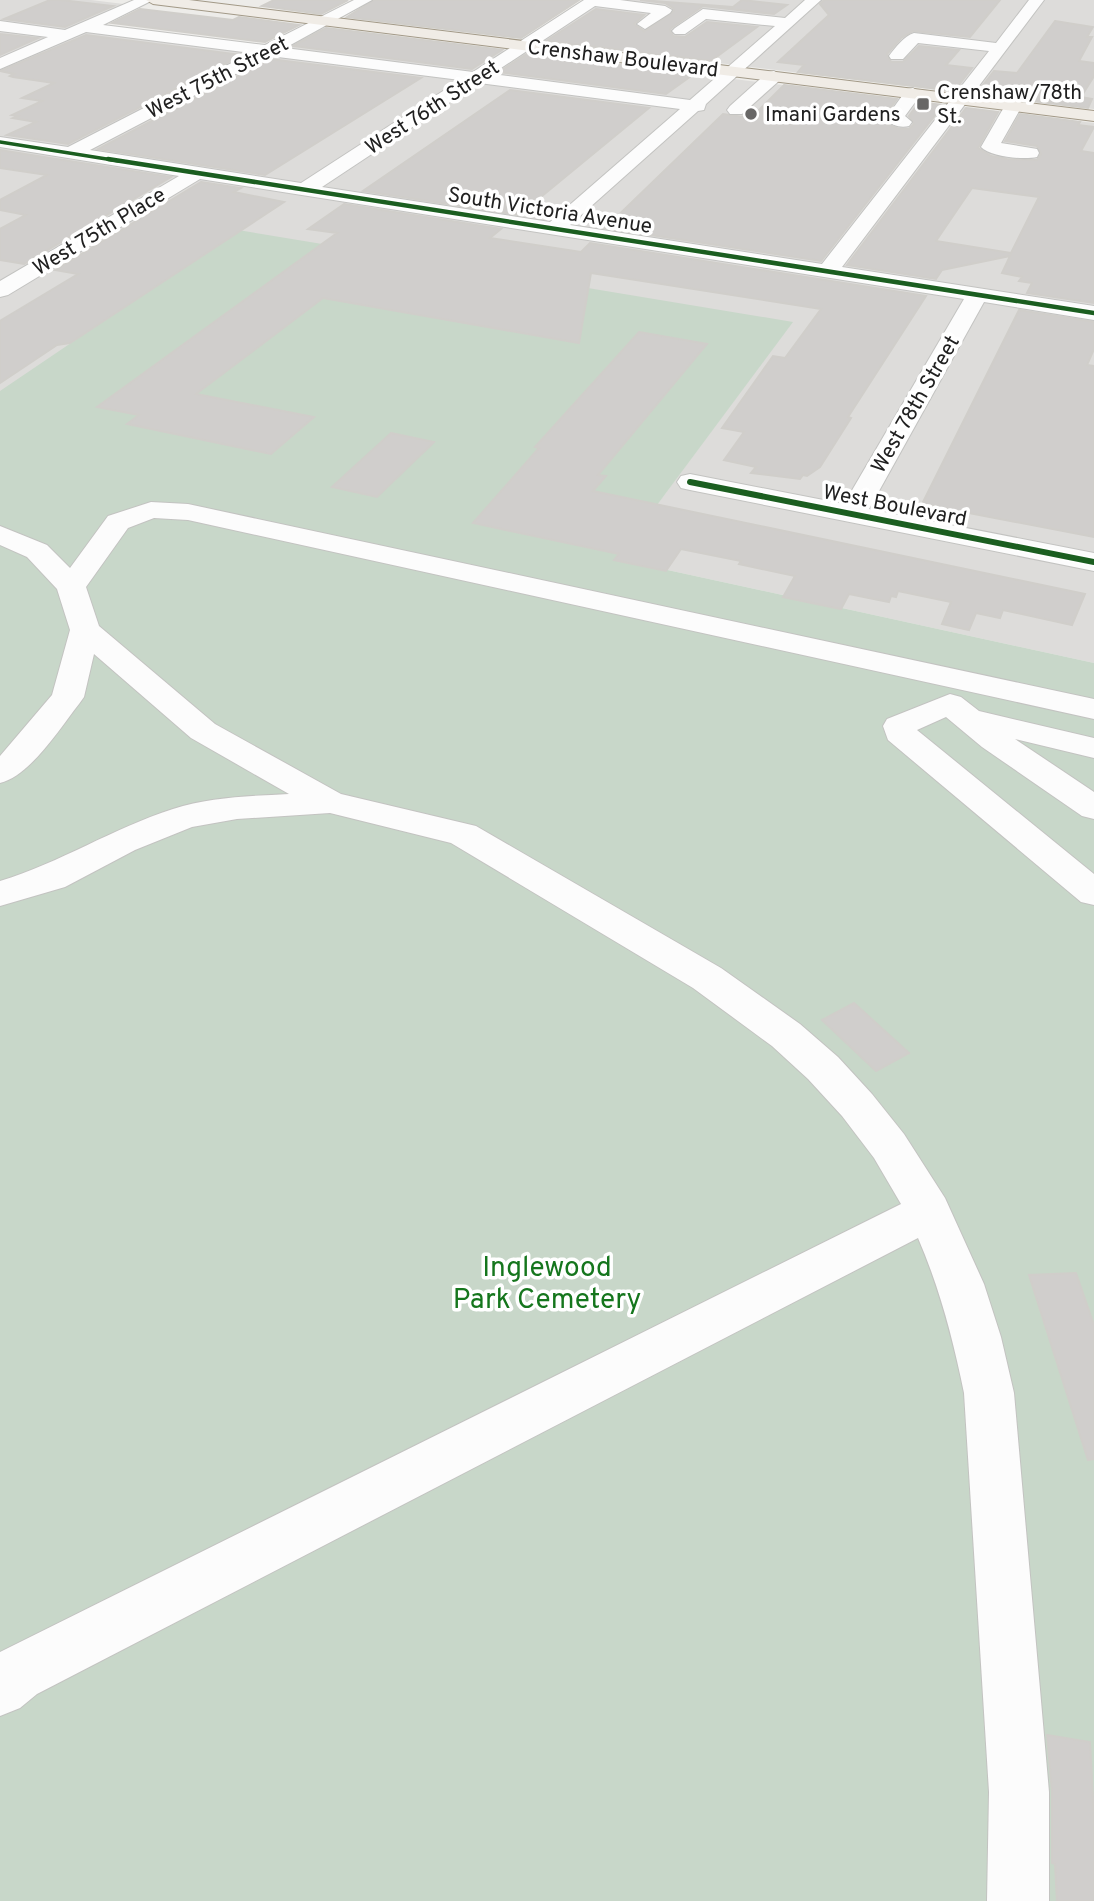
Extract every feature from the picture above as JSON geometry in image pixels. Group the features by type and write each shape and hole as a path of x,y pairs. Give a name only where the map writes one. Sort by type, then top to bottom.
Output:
{"main road":[{"name":"Crenshaw Boulevard","path":"153,0 1094,116"}],"street":[{"path":"0,64 146,0"},
{"name":"West 75th Street","path":"69,153 365,0"},
{"path":"555,228 698,106 814,0"},
{"path":"828,271 1037,0"},
{"path":"593,1 665,10 645,24"},
{"name":"West 76th Street","path":"304,190 593,1"},
{"path":"680,31 703,14 789,23"},
{"path":"0,26 67,35"},
{"path":"85,27 698,106"},
{"path":"897,56 914,38 1001,47"},
{"path":"736,110 774,76"},
{"path":"712,92 751,97"},
{"path":"903,122 895,118 913,93"},
{"path":"1013,106 990,147 1030,153"},
{"name":"South Victoria Avenue","path":"0,142 1094,313"},
{"name":"West 75th Place","path":"0,290 197,173"},
{"name":"West 78th Street","path":"852,514 978,294"},
{"name":"West Boulevard","path":"690,482 1094,562"},
{"path":"71,587 118,522 151,510 188,512 958,700 1094,748"},
{"path":"0,534 37,551 71,587 85,630 203,731 330,802 463,834 748,1004 814,1060 858,1105 889,1146 929,1211 961,1284 977,1337 989,1393 1019,1792 1018,1901"},
{"path":"0,773 12,763 68,697 85,630"},
{"path":"958,700 994,740 1094,808"},
{"path":"1094,709 958,700 899,726 900,733 1094,893"},
{"path":"0,894 52,878 122,842 184,817 237,808 330,802"},
{"path":"0,1688 17,1674 929,1211"}],"shaded area":[{"path":"0,0 91,0 140,6 96,25 276,50 317,28 1094,123 1094,663 617,559 792,322 0,391"},
{"path":"601,0 1094,0 1094,109 540,41"}],"green space":[{"name":"Inglewood Park Cemetery","path":"238,230 793,322 617,559 1094,663 1094,1901 0,1901 0,391"}],"building":[{"path":"50,0 113,6 65,27 4,19"},
{"path":"274,0 348,0 321,14 262,6"},
{"path":"374,0 579,0 521,38 347,17"},
{"path":"640,0 733,7 742,0 787,5 774,14 703,6 670,29 673,36 685,37 707,22 757,27 711,61 546,41 596,9 644,15 634,24 644,31 674,11 665,3"},
{"path":"824,0 1000,0 970,37 913,31 901,38 887,54 891,62 903,62 919,46 959,50 946,65 972,68 954,91 798,72 804,65 778,62 829,15 820,4"},
{"path":"140,9 299,25 265,42 112,23"},
{"path":"1055,21 1093,27 1087,37 1092,37 1079,61 1094,63 1094,76 1081,97 1092,99 1088,108 976,94 994,71 1017,73"},
{"path":"326,28 502,50 472,69 293,46"},
{"path":"0,34 38,38 0,55"},
{"path":"86,35 242,55 68,144 7,135 36,122 13,118 18,116 12,115 42,101 22,98 54,83 13,77 10,76 14,74 0,71"},
{"path":"528,53 694,74 666,94 499,72"},
{"path":"270,59 421,78 265,175 98,149"},
{"path":"784,85 897,99 883,118 889,125 899,129 909,129 914,124 909,116 919,102 943,105 821,261 605,228 723,114 751,118"},
{"path":"510,90 649,108 519,215 363,191"},
{"path":"966,108 998,112 978,148 991,156 1007,159 1037,160 1041,154 1037,146 1005,141 1020,114 1080,122 1078,125 1094,127 1081,151 1094,153 1094,303 1027,293 1032,283 1019,281 1022,277 1002,273 1010,256 942,270 936,279 847,265","holes":["972,188 1039,197 1011,253 936,241"]},
{"path":"0,150 171,177 24,264 0,260 0,229 26,215 0,210 0,200 47,175 0,168"},
{"path":"201,182 241,188 234,192 284,202 70,343 57,345 0,383 0,321 78,274 55,270"},
{"path":"344,204 501,229 490,238 581,252 590,243 926,296 848,417 851,418 820,467 800,479 751,473 756,467 724,460 744,432 722,428 773,356 785,358 821,309 591,273 579,343 323,298 196,394 314,417 271,454 127,424 139,415 97,407 337,233 308,229"},
{"path":"1019,310 1094,322 1094,349 1087,365 1094,366 1094,537 922,504"},
{"path":"639,332 707,344 598,475 606,476 593,491 1085,594 1072,625 1003,610 1000,618 976,613 969,630 942,624 951,602 898,591 896,597 891,596 889,602 849,594 841,609 783,597 795,576 739,564 741,561 681,549 666,571 614,560 619,554 473,523 539,448 535,447"},
{"path":"391,433 434,442 377,497 332,487"},
{"path":"854,1003 909,1053 876,1071 822,1020"},
{"path":"1076,1273 1094,1325 1094,1459 1088,1460 1029,1275"},
{"path":"1047,1735 1090,1742 1094,1816 1094,1901 1057,1901 1055,1864 1052,1863 1052,1792"}],"cycle path":[{"path":"0,142 1094,313"},
{"path":"690,482 1094,562"}],"place":[{"name":"Crenshaw/78th St.","path":"923,104"},
{"name":"Imani Gardens","path":"751,114"}]}
